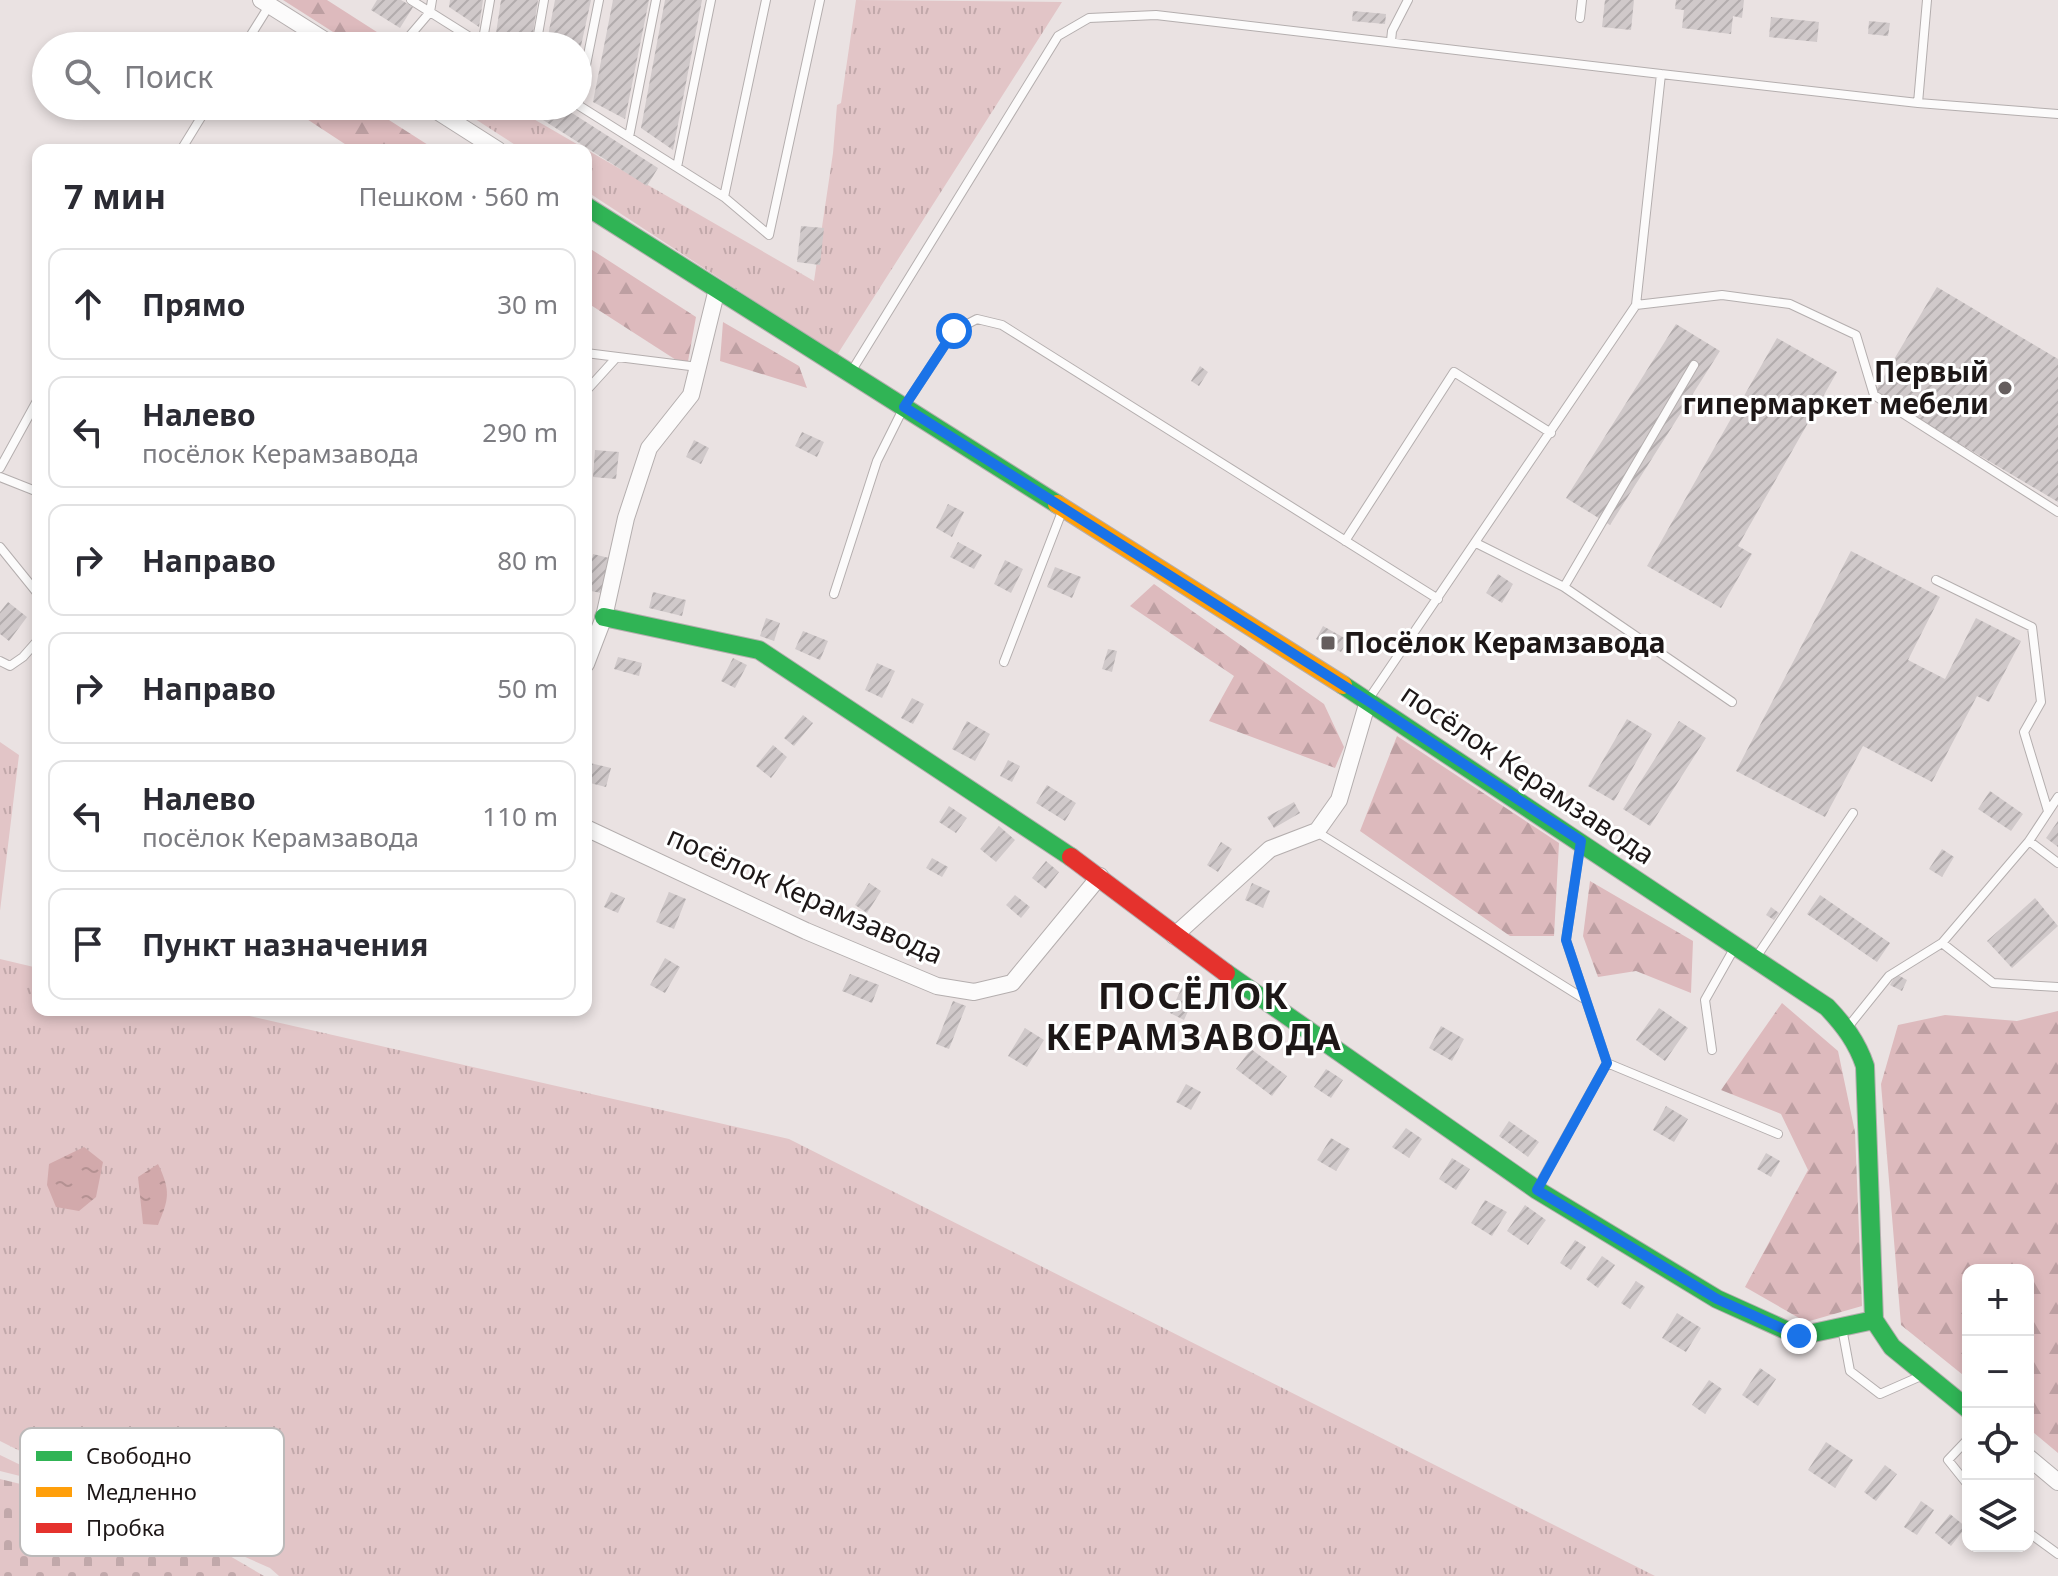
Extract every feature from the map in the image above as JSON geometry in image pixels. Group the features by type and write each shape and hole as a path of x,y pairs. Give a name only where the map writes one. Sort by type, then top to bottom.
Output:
{"street":[{"path":"265,2 312,32"},
{"path":"451,120 489,144"},
{"name":"посёлок Керамзавода","path":"592,210 1368,701 1827,1007 1848,1028 1865,1066 1874,1320"},
{"path":"592,648 604,617 626,518 649,448 691,395 717,289"},
{"path":"604,617 759,650 1100,876 1174,936 1537,1190 1717,1299 1799,1336 1874,1320 1892,1347 1967,1408"},
{"path":"1174,936 1270,849 1317,831 1339,800 1368,701"},
{"name":"посёлок Керамзавода","path":"592,831 820,937 937,986 974,992 1012,983 1100,876"},
{"path":"2034,1462 2058,1482"}],"lane":[{"path":"411,0 462,32"},
{"path":"413,32 430,12 432,0"},
{"path":"485,32 490,0"},
{"path":"538,32 544,0"},
{"path":"592,35 599,0"},
{"path":"629,137 656,0"},
{"path":"677,167 711,0"},
{"path":"724,197 766,0"},
{"path":"592,114 724,197 769,235 820,0"},
{"path":"1391,41 1392,31 1408,0"},
{"path":"1580,18 1582,0"},
{"path":"1918,103 1927,0"},
{"path":"251,32 265,2"},
{"path":"850,373 1058,36 1089,18 1156,15 1918,103 2058,114"},
{"path":"1368,701 1636,305 1661,74"},
{"path":"185,144 199,120"},
{"path":"1636,305 1722,295 1790,304 1856,335 1874,395 2058,512"},
{"path":"834,594 877,461 904,407 954,331 977,319 1002,325 1438,599"},
{"path":"592,354 699,368"},
{"path":"592,384 616,358"},
{"path":"1564,587 1694,365"},
{"path":"1345,541 1454,372 1551,433"},
{"path":"0,468 32,410"},
{"path":"0,477 32,490"},
{"path":"1004,662 1063,508"},
{"path":"1476,543 1564,587 1732,702"},
{"path":"0,547 32,587"},
{"path":"1936,580 2032,627 2041,702 2024,732 2048,811"},
{"path":"0,661 10,666 32,647"},
{"path":"1848,1028 1889,976 1942,943 2029,841 2058,797"},
{"path":"1755,959 1853,813"},
{"path":"1317,831 1586,1000"},
{"path":"1537,1190 1607,1063 1566,940 1581,841"},
{"path":"2029,841 2058,863"},
{"path":"1942,943 1993,983 2058,987"},
{"path":"1712,1050 1705,1000 1736,946"},
{"path":"1607,1063 1778,1134"},
{"path":"1842,1327 1850,1371 1880,1394 1925,1374"},
{"path":"1962,1445 1948,1460 1962,1478"},
{"path":"2034,1536 2058,1554"}],"green space":[{"path":"283,0 327,0 377,32 333,32"},
{"path":"856,0 1062,2 837,355 592,195 592,153 814,281 837,105 841,103"},
{"path":"308,120 389,120 427,144 345,144"},
{"path":"477,120 535,120 577,144 514,144"},
{"path":"592,250 696,317 687,367 592,306"},
{"path":"723,322 799,366 807,388 720,361"},
{"path":"1154,584 1324,704 1344,747 1335,768 1209,721 1234,676 1130,606"},
{"path":"1397,736 1559,843 1554,936 1510,936 1360,831"},
{"path":"0,742 19,755 0,911"},
{"path":"1590,881 1693,941 1691,993 1636,971 1598,977 1583,936"},
{"path":"0,959 32,967 32,1016 249,1016 789,1139 1655,1576 279,1576 270,1568 243,1556 284,1556 284,1428 20,1428 20,1451 0,1441"},
{"path":"1782,1003 1838,1051 1855,1132 1862,1306 1806,1322 1745,1287 1808,1170 1781,1114 1721,1090"},
{"path":"2058,1011 2058,1453 2034,1433 2034,1264 1962,1264 1962,1374 1901,1325 1881,1084 1898,1025 1945,1015 2017,1021"},
{"path":"0,1455 20,1465 20,1476 0,1471"},
{"path":"0,1479 20,1484 20,1556 230,1556 264,1576 0,1576"}],"water":[{"path":"84,1147 103,1162 96,1197 79,1211 56,1207 47,1185 49,1164"},
{"path":"158,1164 167,1188 166,1201 158,1225 143,1224 138,1177"}],"building":[{"path":"377,0 401,0 413,7 400,28 371,10"},
{"path":"450,0 483,0 479,27 449,7"},
{"path":"501,0 538,0 533,32 496,32"},
{"path":"555,0 591,0 584,32 549,32"},
{"path":"613,0 649,0 625,119 593,102"},
{"path":"665,0 702,0 673,150 641,128"},
{"path":"1605,0 1634,0 1631,30 1602,27"},
{"path":"1676,0 1744,0 1742,18 1733,16 1731,34 1682,28 1684,10 1675,9"},
{"path":"1353,11 1386,14 1385,24 1352,21"},
{"path":"1771,17 1819,22 1817,42 1769,37"},
{"path":"1869,21 1890,23 1888,36 1868,34"},
{"path":"543,120 583,120 658,168 647,186 592,151 592,144 581,144"},
{"path":"801,226 824,228 820,265 797,262"},
{"path":"1937,287 2058,359 2058,502 1874,393"},
{"path":"1676,324 1720,351 1610,525 1566,498"},
{"path":"1777,338 1837,372 1738,546 1752,554 1721,608 1647,566"},
{"path":"1200,366 1208,372 1199,386 1191,381"},
{"path":"802,432 824,442 817,457 795,446"},
{"path":"694,440 709,448 701,464 686,457"},
{"path":"595,450 619,452 616,479 593,477"},
{"path":"948,504 964,512 952,537 936,528"},
{"path":"958,542 982,555 974,569 950,557"},
{"path":"1851,551 1940,597 1908,660 1945,679 1976,618 2021,641 1989,702 1977,696 1932,782 1863,746 1825,817 1736,771"},
{"path":"593,554 609,558 601,593 592,591"},
{"path":"1005,560 1023,569 1011,593 994,584"},
{"path":"1055,567 1081,577 1072,598 1047,587"},
{"path":"1498,574 1513,584 1502,603 1486,593"},
{"path":"653,592 686,600 682,616 649,608"},
{"path":"8,602 27,617 9,641 0,634 0,612"},
{"path":"766,618 780,623 774,641 760,636"},
{"path":"1323,626 1348,640 1341,652 1316,639"},
{"path":"803,631 828,641 820,660 795,649"},
{"path":"1108,649 1117,651 1112,672 1102,669"},
{"path":"618,657 642,663 639,676 614,669"},
{"path":"733,658 747,665 735,688 721,681"},
{"path":"877,663 895,671 882,698 865,690"},
{"path":"912,698 924,704 913,724 901,718"},
{"path":"803,715 813,723 794,746 784,738"},
{"path":"1627,719 1652,734 1614,801 1588,786"},
{"path":"967,721 990,734 975,761 952,749"},
{"path":"1679,721 1706,738 1650,826 1623,809"},
{"path":"773,745 787,757 771,778 756,766"},
{"path":"1008,760 1020,766 1012,782 1000,776"},
{"path":"592,763 611,768 606,787 592,784"},
{"path":"1047,785 1076,803 1065,821 1036,803"},
{"path":"1990,791 2023,814 2011,831 1978,809"},
{"path":"1294,802 1300,813 1274,828 1267,817"},
{"path":"949,806 967,818 956,833 939,822"},
{"path":"2058,821 2058,847 2046,838"},
{"path":"999,826 1015,840 996,862 980,849"},
{"path":"1221,842 1232,849 1218,872 1207,865"},
{"path":"1942,849 1954,857 1942,877 1929,869"},
{"path":"932,858 948,867 942,877 926,868"},
{"path":"1046,861 1059,872 1046,889 1032,878"},
{"path":"869,883 881,891 867,913 855,905"},
{"path":"1252,883 1270,891 1263,908 1245,900"},
{"path":"611,892 625,898 618,913 604,907"},
{"path":"669,892 686,899 674,929 656,922"},
{"path":"1015,895 1030,907 1021,918 1006,905"},
{"path":"1820,895 1890,943 1877,962 1807,914"},
{"path":"2035,898 2058,926 2012,968 1987,941"},
{"path":"1771,907 1779,913 1774,920 1766,915"},
{"path":"665,958 680,967 665,993 650,985"},
{"path":"850,974 879,985 872,1003 842,991"},
{"path":"1896,974 1907,980 1902,991 1890,985"},
{"path":"1184,983 1198,989 1184,1020 1170,1013"},
{"path":"953,1001 966,1006 949,1049 936,1044"},
{"path":"1659,1008 1688,1028 1665,1061 1636,1040"},
{"path":"1441,1026 1464,1039 1452,1061 1429,1048"},
{"path":"1025,1028 1044,1040 1027,1067 1008,1056"},
{"path":"1251,1049 1287,1076 1272,1096 1236,1069"},
{"path":"1326,1069 1343,1080 1331,1098 1314,1087"},
{"path":"1186,1084 1201,1092 1191,1110 1176,1102"},
{"path":"1666,1106 1688,1119 1674,1142 1653,1130"},
{"path":"1509,1121 1539,1142 1528,1157 1499,1136"},
{"path":"1406,1128 1422,1139 1409,1158 1392,1147"},
{"path":"1331,1138 1350,1149 1336,1171 1317,1160"},
{"path":"1766,1153 1780,1161 1771,1177 1757,1169"},
{"path":"1452,1158 1470,1169 1456,1190 1439,1179"},
{"path":"1485,1200 1507,1212 1492,1236 1471,1223"},
{"path":"1525,1205 1546,1220 1528,1245 1507,1231"},
{"path":"1575,1240 1586,1247 1571,1270 1560,1263"},
{"path":"1602,1256 1615,1265 1598,1288 1586,1279"},
{"path":"1636,1281 1645,1287 1630,1309 1621,1303"},
{"path":"1677,1313 1701,1328 1686,1352 1662,1338"},
{"path":"1760,1368 1776,1379 1758,1406 1742,1395"},
{"path":"1709,1380 1722,1389 1705,1414 1692,1405"},
{"path":"1826,1442 1853,1460 1835,1488 1808,1470"},
{"path":"1885,1465 1897,1474 1876,1501 1864,1492"},
{"path":"1921,1501 1934,1510 1917,1535 1904,1527"},
{"path":"1950,1514 1962,1524 1962,1532 1951,1546 1935,1533"}],"traffic: fast":[{"path":"592,210 1057,504"},
{"path":"604,617 759,650 1071,857"},
{"path":"1343,685 1827,1007 1854,1042 1865,1066 1874,1320 1892,1347 1967,1408"},
{"path":"1226,973 1537,1190 1717,1299 1799,1336 1874,1320"}],"traffic: slow":[{"path":"1057,504 1343,685"}],"traffic: jam":[{"path":"1071,857 1226,973"}],"place":[{"name":"Первый гипермаркет мебели","path":"2005,388"},
{"name":"Посёлок Керамзавода","path":"1328,643"}],"district":[{"name":"ПОСЁЛОК КЕРАМЗАВОДА","path":"1194,1016"}],"route":[{"path":"954,331 904,407 1368,701 1581,841 1566,940 1607,1063 1537,1190 1717,1299 1799,1336"}]}
